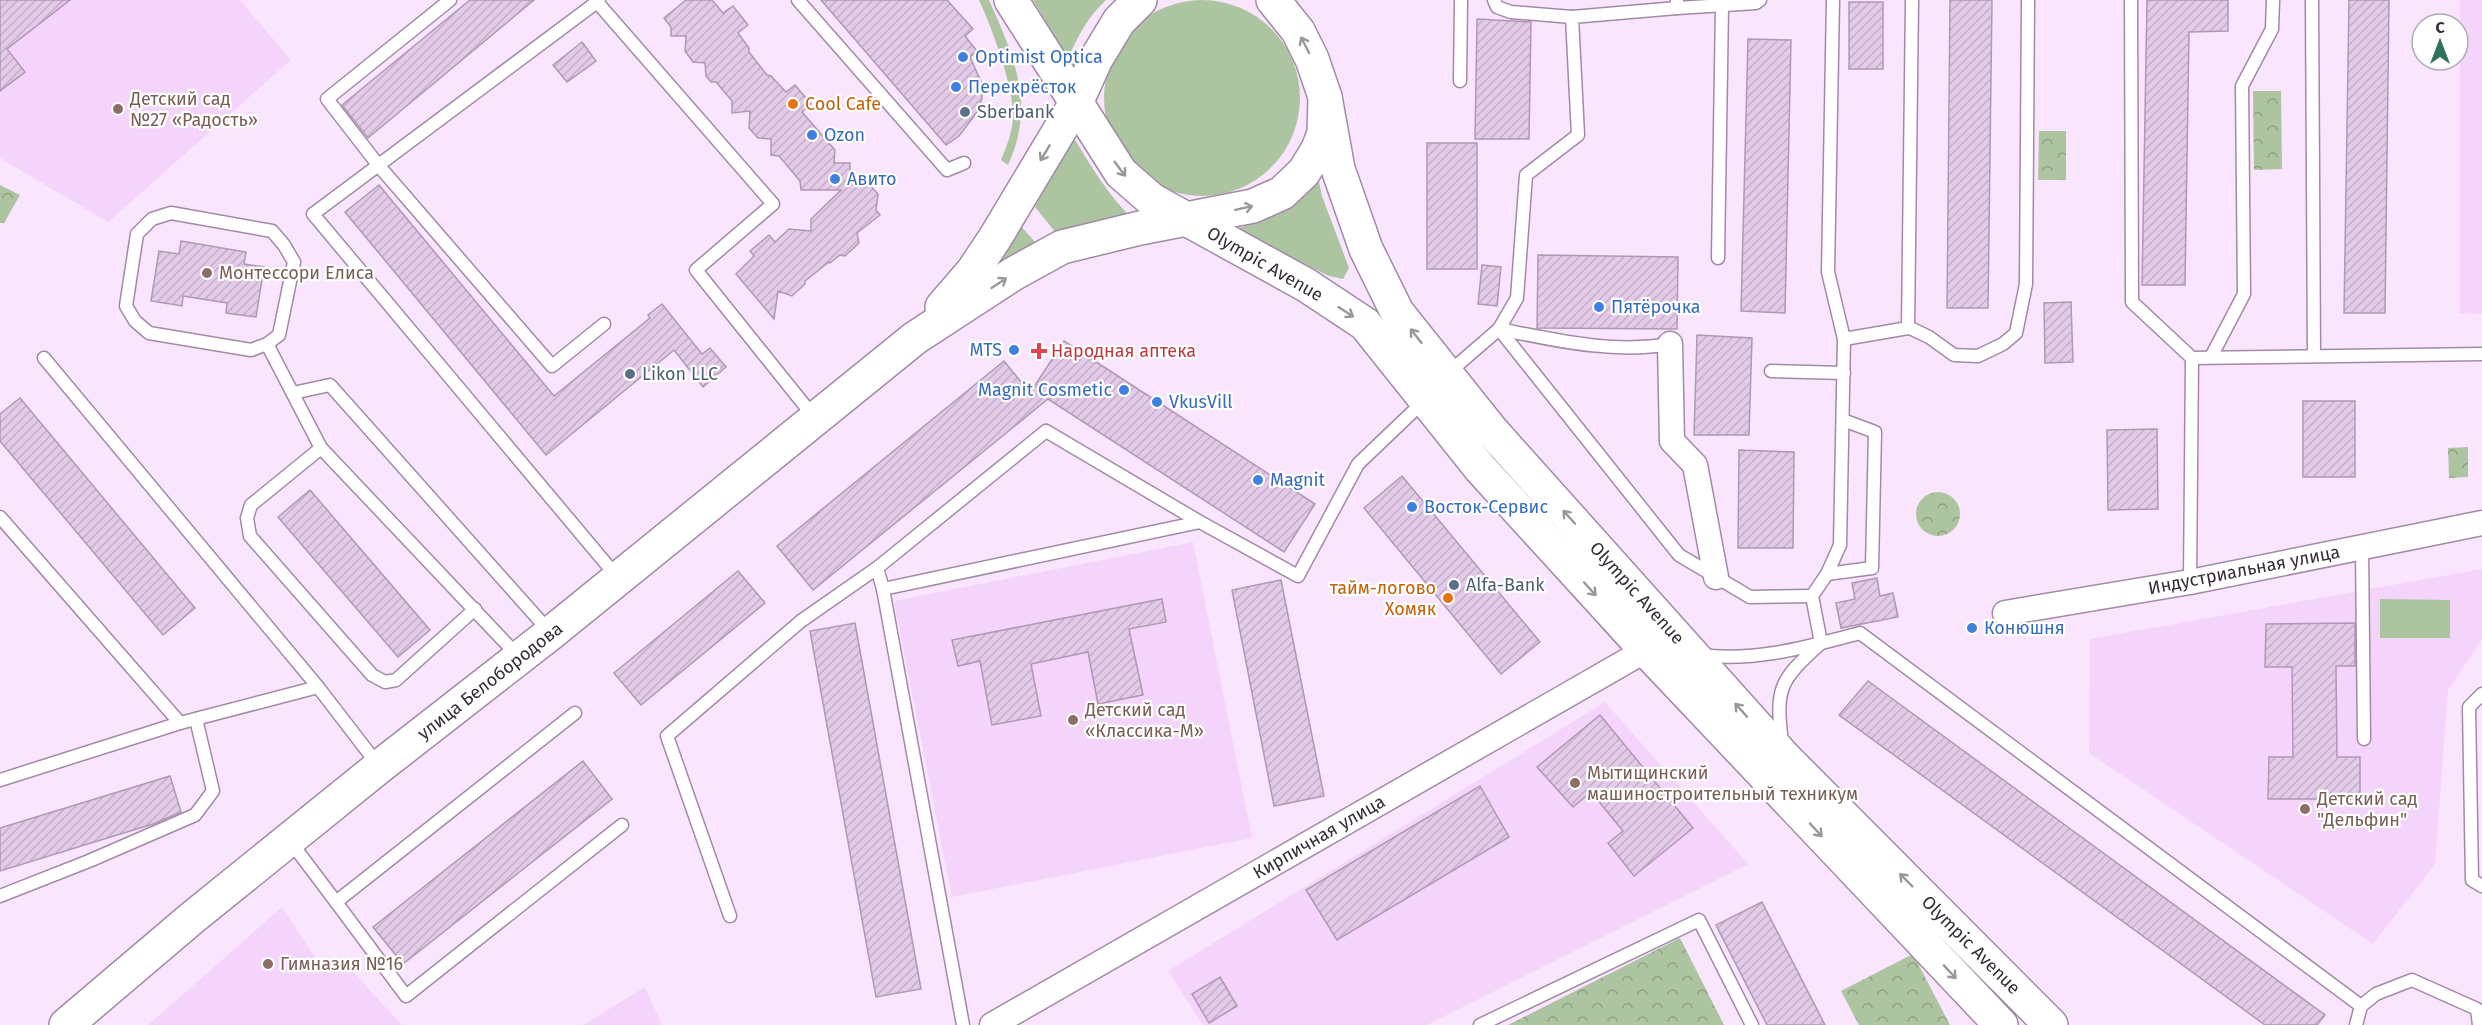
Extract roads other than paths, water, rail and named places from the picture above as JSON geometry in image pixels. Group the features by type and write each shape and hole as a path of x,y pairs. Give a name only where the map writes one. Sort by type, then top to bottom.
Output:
{"main road":[{"path":"915,338 973,272 1076,103 1096,60 1119,21 1140,0"},
{"name":"Olympic Avenue","path":"1273,0 1298,31 1312,59 1325,97 1338,169 1366,249 1397,312 1492,431 1784,758 2051,1025"},
{"name":"Olympic Avenue","path":"1016,5 1121,173 1152,200 1306,285 1365,324 1480,468 1646,650 1996,1022"},
{"name":"Olympic Avenue","path":"1186,219 1252,206 1282,193 1304,172 1318,149 1324,133 1325,97"},
{"path":"915,338 1013,274 1062,247 1186,219"},
{"name":"улица Белобородова","path":"66,1025 192,918 379,767 520,658 814,417 915,338"}],"street":[{"path":"1670,344 1672,441 1695,465 1716,577"},
{"name":"Индустриальная улица","path":"2005,613 2190,582 2482,524"},
{"name":"Кирпичная улица","path":"992,1025 1646,650"}],"lane":[{"path":"450,0 327,99 379,166 552,366 604,324"},
{"path":"798,0 946,170 964,163"},
{"path":"1460,81 1461,0"},
{"path":"1494,0 1497,7 1511,12 1572,17 1677,4 1722,6 1756,3 1760,0"},
{"path":"1821,643 1812,596 1827,574 1840,545 1844,373 1844,339 1828,272 1833,0"},
{"path":"1908,327 1912,0"},
{"path":"1844,339 1908,327 1929,337 1954,356 1978,356 2003,344 2016,333 2026,284 2028,0"},
{"path":"2131,0 2132,302 2192,358 2482,354"},
{"path":"2211,357 2244,294 2242,86 2272,29 2272,0"},
{"path":"2312,0 2314,356"},
{"path":"618,579 314,214 598,1 773,204 696,270 814,417"},
{"path":"1718,258 1722,6"},
{"path":"1446,375 1499,329 1517,298 1526,175 1578,135 1572,17"},
{"path":"171,213 272,231 294,262 279,335 267,344 251,350 149,333 135,321 126,306 137,234 152,219 171,213"},
{"path":"1499,329 1576,344 1652,347 1670,344"},
{"path":"1499,329 1679,555 1750,597 1812,596"},
{"path":"267,344 321,448 520,658"},
{"path":"44,358 318,687 379,767"},
{"path":"2190,582 2192,358"},
{"path":"1771,371 1844,373"},
{"path":"293,393 330,385 551,633"},
{"path":"730,916 667,736 801,621 877,568 1046,431 1200,522 1298,576 1358,464 1425,399"},
{"path":"1827,574 1872,568 1875,432 1843,420"},
{"path":"321,448 251,505 247,518 250,536 372,675 385,682 396,680 475,609"},
{"path":"0,517 180,723"},
{"path":"883,590 1200,522"},
{"path":"2362,548 2364,740"},
{"path":"877,568 883,590 963,1025"},
{"path":"1690,653 1736,658 1764,656 1860,633 2361,1006"},
{"path":"1784,758 1778,708 1781,692 1791,670 1821,643"},
{"path":"0,780 180,723 318,687"},
{"path":"2482,694 2469,707 2472,880 2482,886"},
{"path":"336,902 575,713"},
{"path":"0,896 89,861 195,815 213,791 196,719"},
{"path":"289,840 406,996 622,825"},
{"path":"1480,1025 1699,920 1752,1025"},
{"path":"2356,1025 2361,1006 2376,994 2412,980 2477,1009 2479,1025"}],"place":[{"name":"Optimist Optica","path":"963,57"},
{"name":"Перекрёсток","path":"956,87"},
{"name":"Cool Cafe","path":"793,104"},
{"name":"Детский сад №27 «Радость»","path":"118,109"},
{"name":"Sberbank","path":"965,112"},
{"name":"Ozon","path":"812,135"},
{"name":"Авито","path":"835,179"},
{"name":"Монтессори Елиса","path":"207,273"},
{"name":"Пятёрочка","path":"1599,307"},
{"name":"MTS","path":"1014,350"},
{"name":"Народная аптека","path":"1039,351"},
{"name":"Likon LLC","path":"630,374"},
{"name":"Magnit Cosmetic","path":"1124,390"},
{"name":"VkusVill","path":"1157,402"},
{"name":"Magnit","path":"1258,480"},
{"name":"Восток-Сервис","path":"1412,507"},
{"name":"Alfa-Bank","path":"1454,585"},
{"name":"тайм-логово Хомяк","path":"1448,598"},
{"name":"Конюшня","path":"1972,628"},
{"name":"Детский сад «Классика-М»","path":"1073,720"},
{"name":"Мытищинский машиностроительный техникум","path":"1575,783"},
{"name":"Детский сад \"Дельфин\"","path":"2305,809"},
{"name":"Гимназия №16","path":"268,964"}]}
